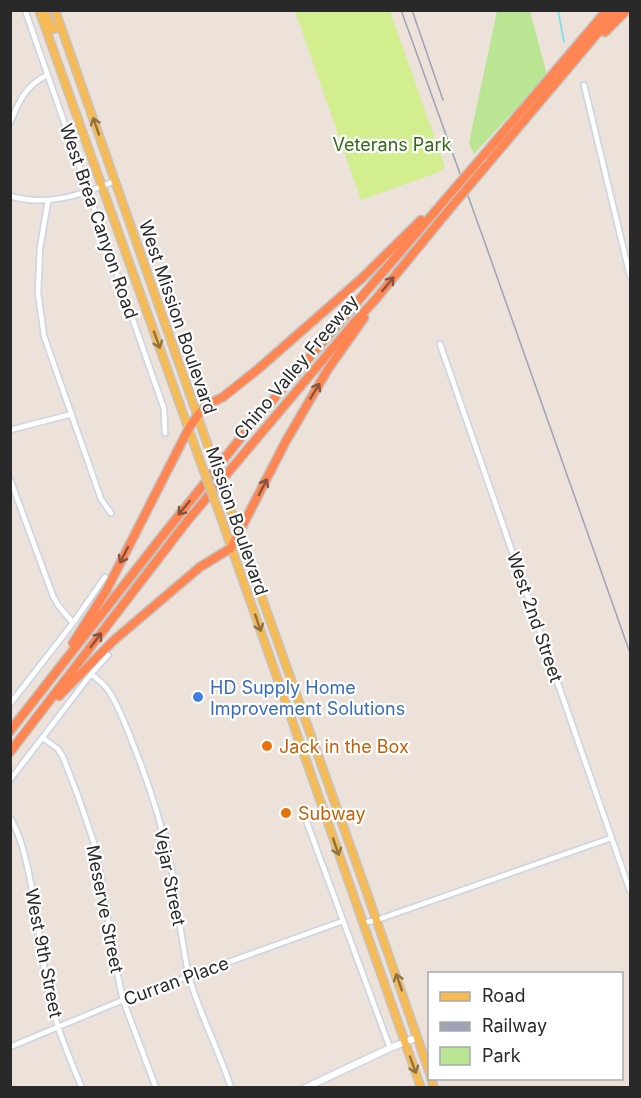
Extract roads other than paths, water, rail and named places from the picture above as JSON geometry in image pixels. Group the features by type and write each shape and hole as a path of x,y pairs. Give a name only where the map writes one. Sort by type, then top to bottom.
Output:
{"highway":[{"name":"Chino Valley Freeway","path":"583,48 607,10"},
{"name":"Chino Valley Freeway","path":"10,731 247,430 483,156 617,10"},
{"path":"583,48 604,33 627,10"},
{"name":"Chino Valley Freeway","path":"10,752 188,520 375,300 485,167 540,96"},
{"path":"36,698 106,591 197,416 207,405 223,397 257,370 361,279 442,203"},
{"path":"22,736 113,640 200,567 231,549 286,441 328,369 375,300"}],"main road":[{"name":"Mission Boulevard","path":"39,10 405,1042"},
{"path":"44,10 52,28 60,27"},
{"name":"West Mission Boulevard","path":"55,10 377,920 428,1071"},
{"path":"405,1042 421,1088"}],"street":[{"name":"West Brea Canyon Road","path":"25,10 164,409 165,433"},
{"path":"10,123 19,101 30,86 48,75"},
{"path":"584,85 629,262 630,276"},
{"path":"10,196 48,201 76,196 115,181"},
{"path":"48,201 40,248 38,293 44,336 101,499 111,513"},
{"name":"West 2nd Street","path":"440,344 630,891"},
{"path":"10,430 72,414"},
{"path":"10,480 53,596 57,605 73,623"},
{"path":"10,704 13,696 73,623 105,577"},
{"path":"10,780 108,655"},
{"name":"Vejar Street","path":"91,674 109,692 146,777 166,843 190,977 201,1012 231,1088"},
{"name":"Meserve Street","path":"43,738 58,749 63,757 94,843 123,1000 156,1088"},
{"name":"West 9th Street","path":"10,818 18,833 27,863 46,980 57,1026 82,1088"},
{"path":"306,820 390,1048"},
{"path":"363,923 611,838"},
{"name":"Curran Place","path":"10,1047 123,1000 343,921"},
{"path":"304,1088 418,1037"}],"waterway":[{"path":"558,10 564,42"}],"railway":[{"path":"401,10 630,653"},
{"path":"412,10 443,100"}],"place":[{"name":"HD Supply Home Improvement Solutions","path":"198,697"},
{"name":"Jack in the Box","path":"267,746"},
{"name":"Subway","path":"286,813"}],"park label":[{"name":"Veterans Park","path":"392,144"}]}
